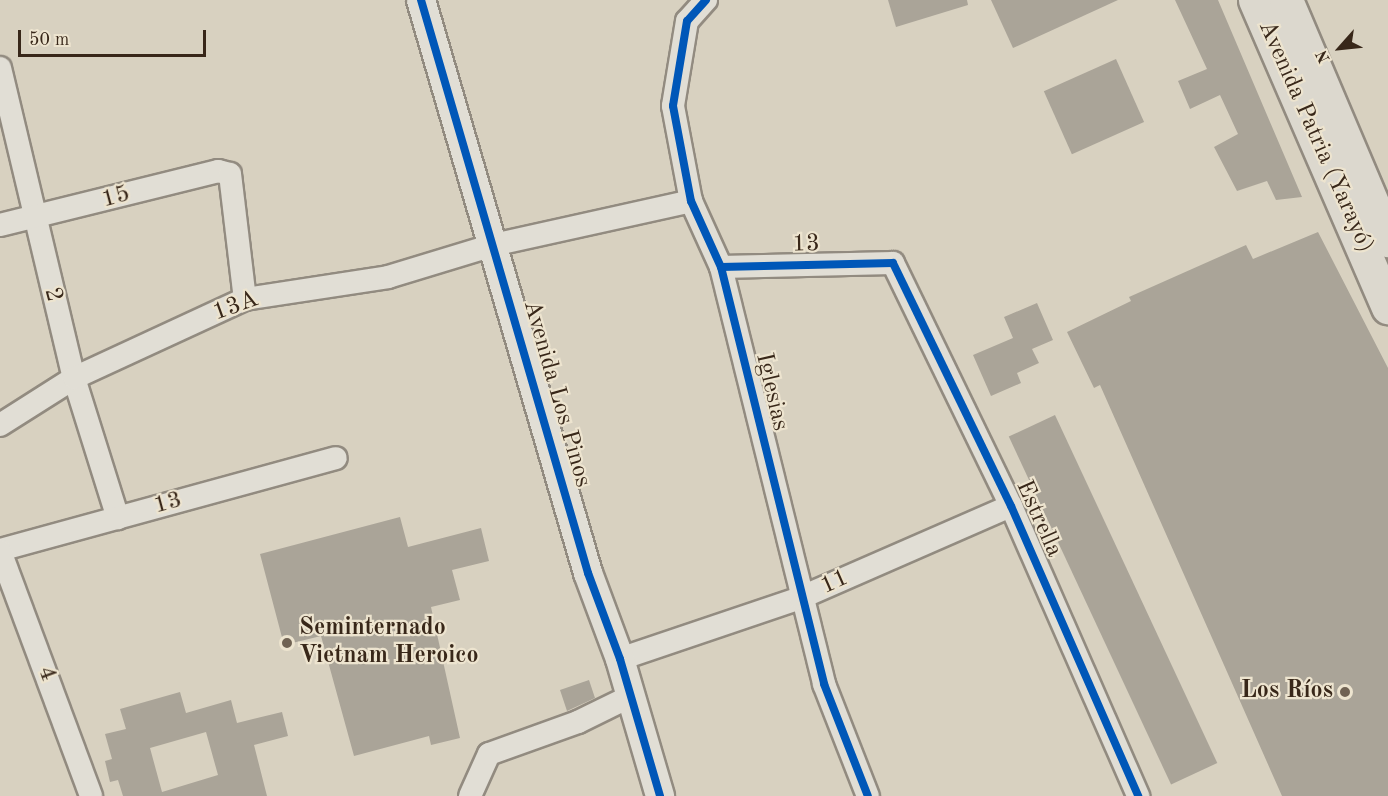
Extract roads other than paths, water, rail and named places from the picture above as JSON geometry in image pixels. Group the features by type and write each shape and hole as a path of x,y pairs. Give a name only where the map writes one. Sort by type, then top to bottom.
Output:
{"main road":[{"name":"Avenida Patria (Yarayó)","path":"1255,0 1388,307"},
{"name":"Avenida Patria (Yarayó)","path":"1286,0 1388,240"}],"street":[{"name":"Avenida Los Pinos","path":"421,0 588,573 620,659 628,697 660,796"},
{"name":"Iglesias","path":"706,0 687,21 673,106 691,201 721,267 800,598 824,684 868,796"},
{"name":"2","path":"0,68 33,219 74,378 118,518"},
{"name":"15","path":"0,225 33,219 218,171 230,174 245,299"},
{"path":"493,244 691,201"},
{"name":"13A","path":"0,425 74,378 245,299 388,277 493,244"},
{"name":"13","path":"721,267 892,263"},
{"name":"Estrella","path":"892,263 1011,506 1138,796"},
{"name":"13","path":"0,551 336,458"},
{"name":"11","path":"620,659 800,598 1011,506"},
{"name":"4","path":"0,551 91,796"},
{"path":"470,796 489,754 578,722 628,697"}],"place":[{"name":"Seminternado Vietnam Heroico","path":"287,643"},
{"name":"Los Ríos","path":"1345,692"}]}
